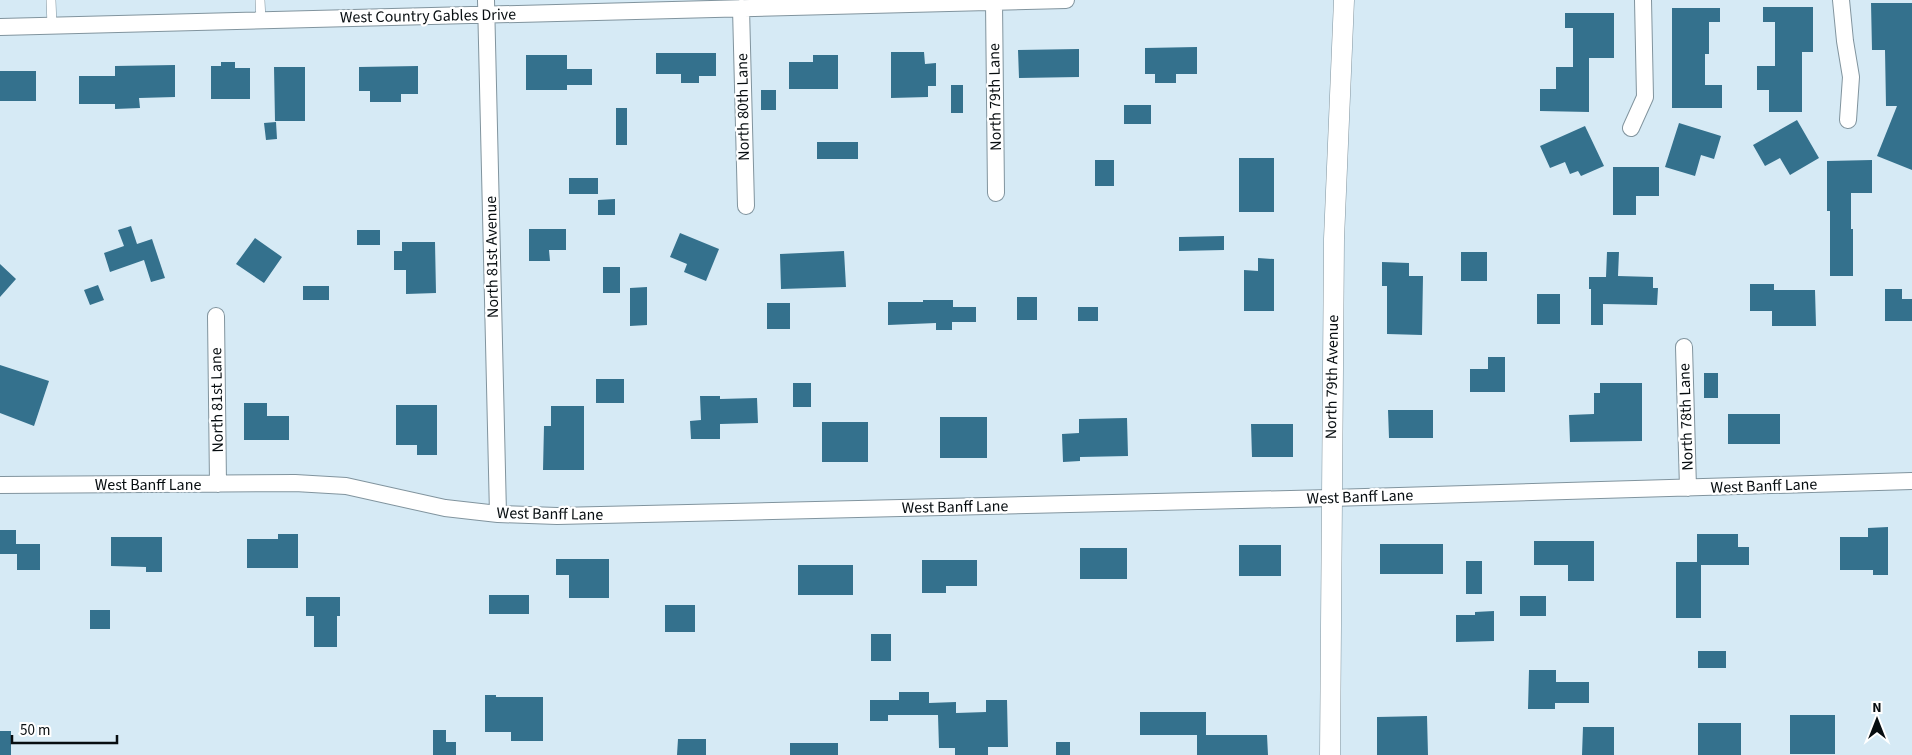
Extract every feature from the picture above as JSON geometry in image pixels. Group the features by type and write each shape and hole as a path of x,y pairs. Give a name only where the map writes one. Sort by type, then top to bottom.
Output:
{"street":[{"name":"West Country Gables Drive","path":"0,27 261,20 487,8 741,8 1066,0"},
{"name":"North 79th Avenue","path":"1330,755 1334,239 1344,0"},
{"path":"1630,128 1646,97 1643,0"},
{"path":"1841,0 1851,77 1848,120"},
{"name":"North 79th Lane","path":"994,2 996,193"},
{"name":"North 81st Avenue","path":"487,8 498,514"},
{"name":"North 80th Lane","path":"741,8 746,206"},
{"name":"North 81st Lane","path":"216,316 218,484"},
{"name":"North 78th Lane","path":"1684,347 1688,488"},
{"name":"West Banff Lane","path":"0,485 295,483 346,486 445,508 498,514 557,516 1331,498 1912,481"}],"lane":[{"path":"51,0 52,26"},
{"path":"260,0 261,20"}],"building":[{"path":"1871,3 1912,3 1912,170 1877,156 1897,106 1886,106 1885,50 1872,50"},
{"path":"1763,7 1813,7 1813,52 1802,52 1802,112 1769,112 1769,90 1757,90 1757,66 1775,66 1775,22 1763,22"},
{"path":"1672,8 1720,8 1720,22 1709,22 1709,54 1705,54 1705,85 1722,85 1722,108 1672,108"},
{"path":"1565,13 1614,13 1614,58 1589,58 1589,112 1540,111 1540,89 1556,89 1556,67 1573,67 1573,28 1565,28"},
{"path":"1197,47 1197,74 1176,74 1176,83 1155,83 1155,74 1145,74 1145,48"},
{"path":"1079,49 1079,77 1019,78 1018,50"},
{"path":"891,52 924,52 925,64 936,63 936,86 928,86 928,97 891,98"},
{"path":"656,53 716,53 716,76 699,76 699,83 681,83 681,74 656,74"},
{"path":"526,55 567,55 567,69 592,69 592,85 567,85 567,90 526,90"},
{"path":"813,55 838,55 838,89 789,89 789,62 813,62"},
{"path":"221,62 235,62 235,68 250,68 250,99 211,99 211,66 221,66"},
{"path":"175,65 175,97 139,98 140,108 115,109 115,104 79,104 79,76 115,76 115,66"},
{"path":"418,66 418,94 401,94 401,102 370,102 370,91 359,91 359,67"},
{"path":"274,67 305,67 305,121 275,121"},
{"path":"0,71 36,71 36,101 0,101"},
{"path":"951,85 963,85 963,113 951,113"},
{"path":"761,90 776,90 776,110 761,110"},
{"path":"1124,105 1151,105 1151,124 1124,124"},
{"path":"616,108 627,108 627,145 616,145"},
{"path":"1797,120 1819,158 1790,175 1780,158 1765,166 1753,145"},
{"path":"276,122 277,139 266,140 264,123"},
{"path":"1679,123 1721,136 1714,159 1701,155 1695,176 1665,167"},
{"path":"1585,126 1604,166 1581,176 1578,171 1570,174 1565,162 1550,168 1540,146"},
{"path":"817,142 858,142 858,159 817,159"},
{"path":"1239,158 1274,158 1274,212 1239,212"},
{"path":"1095,160 1114,160 1114,186 1095,186"},
{"path":"1872,160 1872,193 1851,193 1853,276 1830,276 1830,211 1827,211 1827,161"},
{"path":"1613,167 1659,167 1659,196 1636,196 1636,215 1613,215"},
{"path":"569,178 598,178 598,194 569,194"},
{"path":"615,199 615,215 598,215 598,200"},
{"path":"131,226 137,244 152,239 165,278 151,282 144,260 110,272 104,253 124,246 118,230"},
{"path":"529,229 566,229 566,250 549,250 550,261 529,261"},
{"path":"357,230 380,230 380,245 357,245"},
{"path":"680,233 719,249 706,281 684,272 687,264 670,257"},
{"path":"1224,236 1224,250 1179,251 1179,237"},
{"path":"255,238 282,257 264,283 236,264"},
{"path":"402,242 435,242 436,293 406,294 406,270 394,270 394,251 402,251"},
{"path":"844,251 846,287 781,289 780,254"},
{"path":"1461,252 1487,252 1487,281 1461,281"},
{"path":"1607,252 1619,252 1618,276 1653,277 1653,288 1658,288 1657,305 1603,304 1603,325 1591,325 1589,277 1606,277"},
{"path":"1258,258 1274,259 1274,311 1244,311 1244,270 1258,271"},
{"path":"1382,262 1409,263 1409,276 1423,276 1422,335 1387,334 1387,286 1382,286"},
{"path":"0,264 16,279 0,297"},
{"path":"603,267 620,267 620,293 603,293"},
{"path":"1750,284 1774,284 1774,290 1815,290 1816,326 1772,326 1772,311 1750,311"},
{"path":"98,285 104,300 90,305 84,290"},
{"path":"303,286 329,286 329,300 303,300"},
{"path":"647,287 647,325 630,326 630,288"},
{"path":"1885,289 1902,289 1902,299 1912,299 1912,321 1885,321"},
{"path":"1537,294 1560,294 1560,324 1537,324"},
{"path":"1017,297 1037,297 1037,320 1017,320"},
{"path":"923,300 953,300 953,307 976,307 976,322 952,322 952,330 936,330 936,323 888,325 888,302 923,302"},
{"path":"767,303 790,303 790,329 767,329"},
{"path":"1078,307 1098,307 1098,321 1078,321"},
{"path":"1488,357 1505,357 1505,392 1470,392 1470,369 1488,369"},
{"path":"0,365 49,381 34,426 0,413"},
{"path":"1704,373 1718,373 1718,398 1704,398"},
{"path":"596,379 624,379 624,403 596,403"},
{"path":"793,383 811,383 811,407 793,407"},
{"path":"1600,383 1642,383 1642,441 1570,442 1569,415 1594,414 1594,393 1600,393"},
{"path":"700,396 720,396 720,399 757,398 758,423 720,424 720,439 691,439 690,421 701,420"},
{"path":"244,403 267,403 267,416 289,416 289,440 244,440"},
{"path":"396,405 437,405 437,455 417,455 417,445 396,445"},
{"path":"551,406 584,406 584,470 543,470 544,426 551,426"},
{"path":"1388,410 1433,410 1433,438 1389,438"},
{"path":"1728,414 1780,414 1780,444 1728,444"},
{"path":"940,417 987,417 987,458 940,458"},
{"path":"1127,418 1128,456 1080,457 1080,461 1063,462 1062,434 1079,433 1079,419"},
{"path":"822,422 868,422 868,462 822,462"},
{"path":"1251,424 1293,424 1293,457 1252,457"},
{"path":"1888,527 1888,575 1873,575 1873,570 1840,570 1840,537 1868,537 1868,528"},
{"path":"0,530 16,530 16,544 40,544 40,570 17,570 17,554 0,554"},
{"path":"278,534 298,534 298,568 247,568 247,539 278,539"},
{"path":"1697,534 1738,534 1738,547 1749,547 1749,565 1701,565 1701,618 1676,618 1676,562 1697,562"},
{"path":"111,537 162,537 162,572 146,572 146,567 111,566"},
{"path":"1534,541 1594,541 1594,581 1568,581 1568,565 1534,565"},
{"path":"1380,544 1443,544 1443,574 1380,574"},
{"path":"1239,545 1281,545 1281,576 1239,576"},
{"path":"1080,548 1127,548 1127,579 1080,579"},
{"path":"556,559 609,559 609,598 569,598 569,575 556,575"},
{"path":"922,560 977,560 977,586 946,586 946,593 922,593"},
{"path":"1466,561 1482,561 1482,594 1466,594"},
{"path":"798,565 853,565 853,595 798,595"},
{"path":"489,595 529,595 529,614 489,614"},
{"path":"1520,596 1546,596 1546,616 1520,616"},
{"path":"306,597 340,597 340,616 337,616 337,647 314,647 314,616 306,616"},
{"path":"665,605 695,605 695,632 665,632"},
{"path":"90,610 110,610 110,629 90,629"},
{"path":"1494,611 1494,641 1456,642 1456,615 1475,615 1475,612"},
{"path":"871,634 891,634 891,661 871,661"},
{"path":"1698,651 1726,651 1726,668 1698,668"},
{"path":"1529,670 1556,670 1556,682 1589,682 1589,703 1555,703 1555,709 1528,709"},
{"path":"899,692 929,692 929,703 956,702 956,713 986,712 986,700 1007,700 1008,747 988,747 988,755 955,755 955,748 939,748 938,715 888,715 888,721 870,721 870,700 899,700"},
{"path":"485,695 496,695 496,697 543,697 543,741 511,741 511,732 485,732"},
{"path":"1140,712 1206,712 1206,735 1140,735"},
{"path":"1790,715 1835,715 1835,754 1790,754"},
{"path":"1427,716 1428,755 1377,755 1377,717"},
{"path":"1698,723 1741,723 1741,755 1698,755"},
{"path":"1583,727 1614,727 1614,755 1582,755"},
{"path":"433,730 446,730 446,742 456,742 456,755 433,755"},
{"path":"0,731 11,731 11,755 0,755"},
{"path":"1197,735 1267,735 1268,755 1197,755"},
{"path":"678,739 706,739 706,755 677,755"},
{"path":"1056,742 1070,742 1070,755 1056,755"},
{"path":"790,743 838,743 838,755 790,755"}]}
